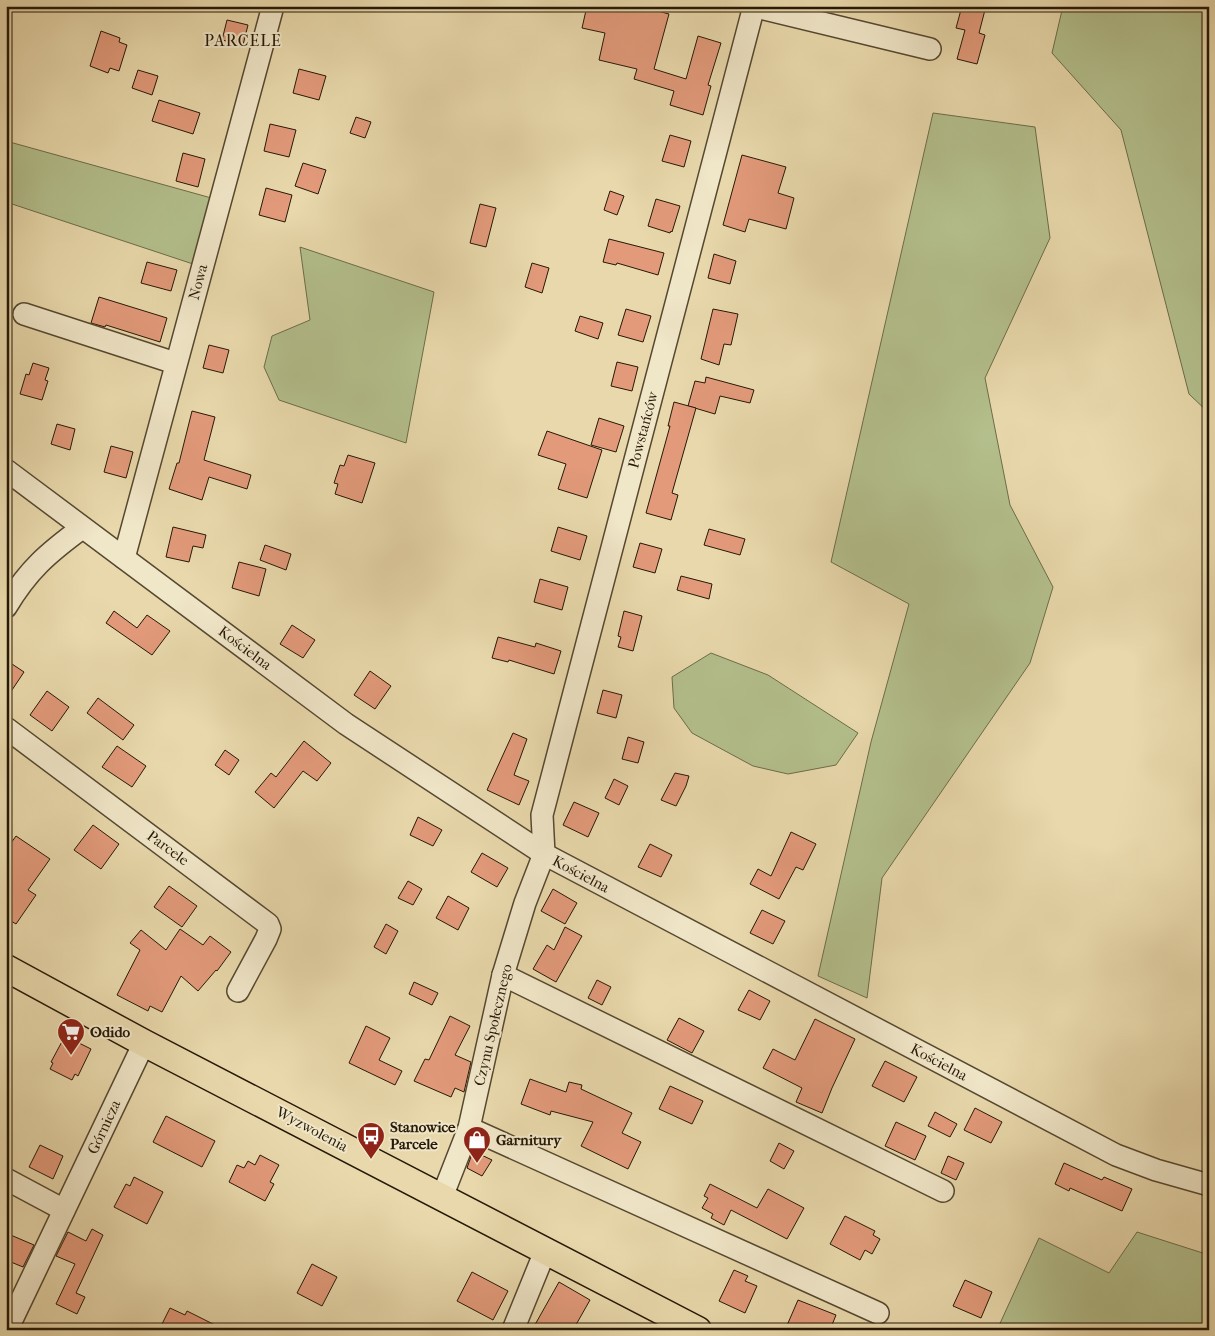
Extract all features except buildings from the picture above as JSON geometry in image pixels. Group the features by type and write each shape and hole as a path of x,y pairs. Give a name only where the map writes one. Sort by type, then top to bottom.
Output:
{"main road":[{"name":"Wyzwolenia","path":"6,968 144,1043 698,1330"}],"street":[{"name":"Nowa","path":"124,558 175,363 273,6"},
{"path":"753,6 930,49"},
{"name":"Powstańców","path":"544,854 542,815 753,6"},
{"path":"24,314 175,363"},
{"name":"Kościelna","path":"6,470 346,724 544,854 1116,1155 1156,1170 1209,1185"},
{"path":"6,607 18,587 42,558 82,528"},
{"name":"Parcele","path":"6,728 268,924 270,929 266,939 238,991"},
{"name":"Czynu Społecznego","path":"442,1197 469,1128 503,975 524,903 544,854"},
{"path":"503,975 943,1191"},
{"name":"Górnicza","path":"7,1330 144,1043"},
{"path":"469,1128 878,1313"},
{"path":"6,1179 64,1210"},
{"path":"513,1330 546,1250"}],"green space":[{"path":"1063,6 1197,6 1209,15 1209,413 1189,394 1121,130 1052,53"},
{"path":"933,113 1035,127 1050,238 985,378 1010,505 1053,587 1030,663 882,878 867,998 818,976 871,742 909,604 831,562"},
{"path":"6,141 215,199 196,265 6,202"},
{"path":"300,247 434,292 406,443 279,400 264,367 272,336 310,320"},
{"path":"711,653 768,675 858,733 836,765 788,774 753,766 692,733 674,708 672,677"},
{"path":"1137,1232 1209,1255 1209,1330 997,1330 1039,1238 1109,1273"}],"place":[{"name":"Odido","path":"71,1056"},
{"name":"Stanowice Parcele","path":"371,1160"},
{"name":"Garnitury","path":"477,1164"}],"district":[{"name":"PARCELE","path":"243,40"}]}
